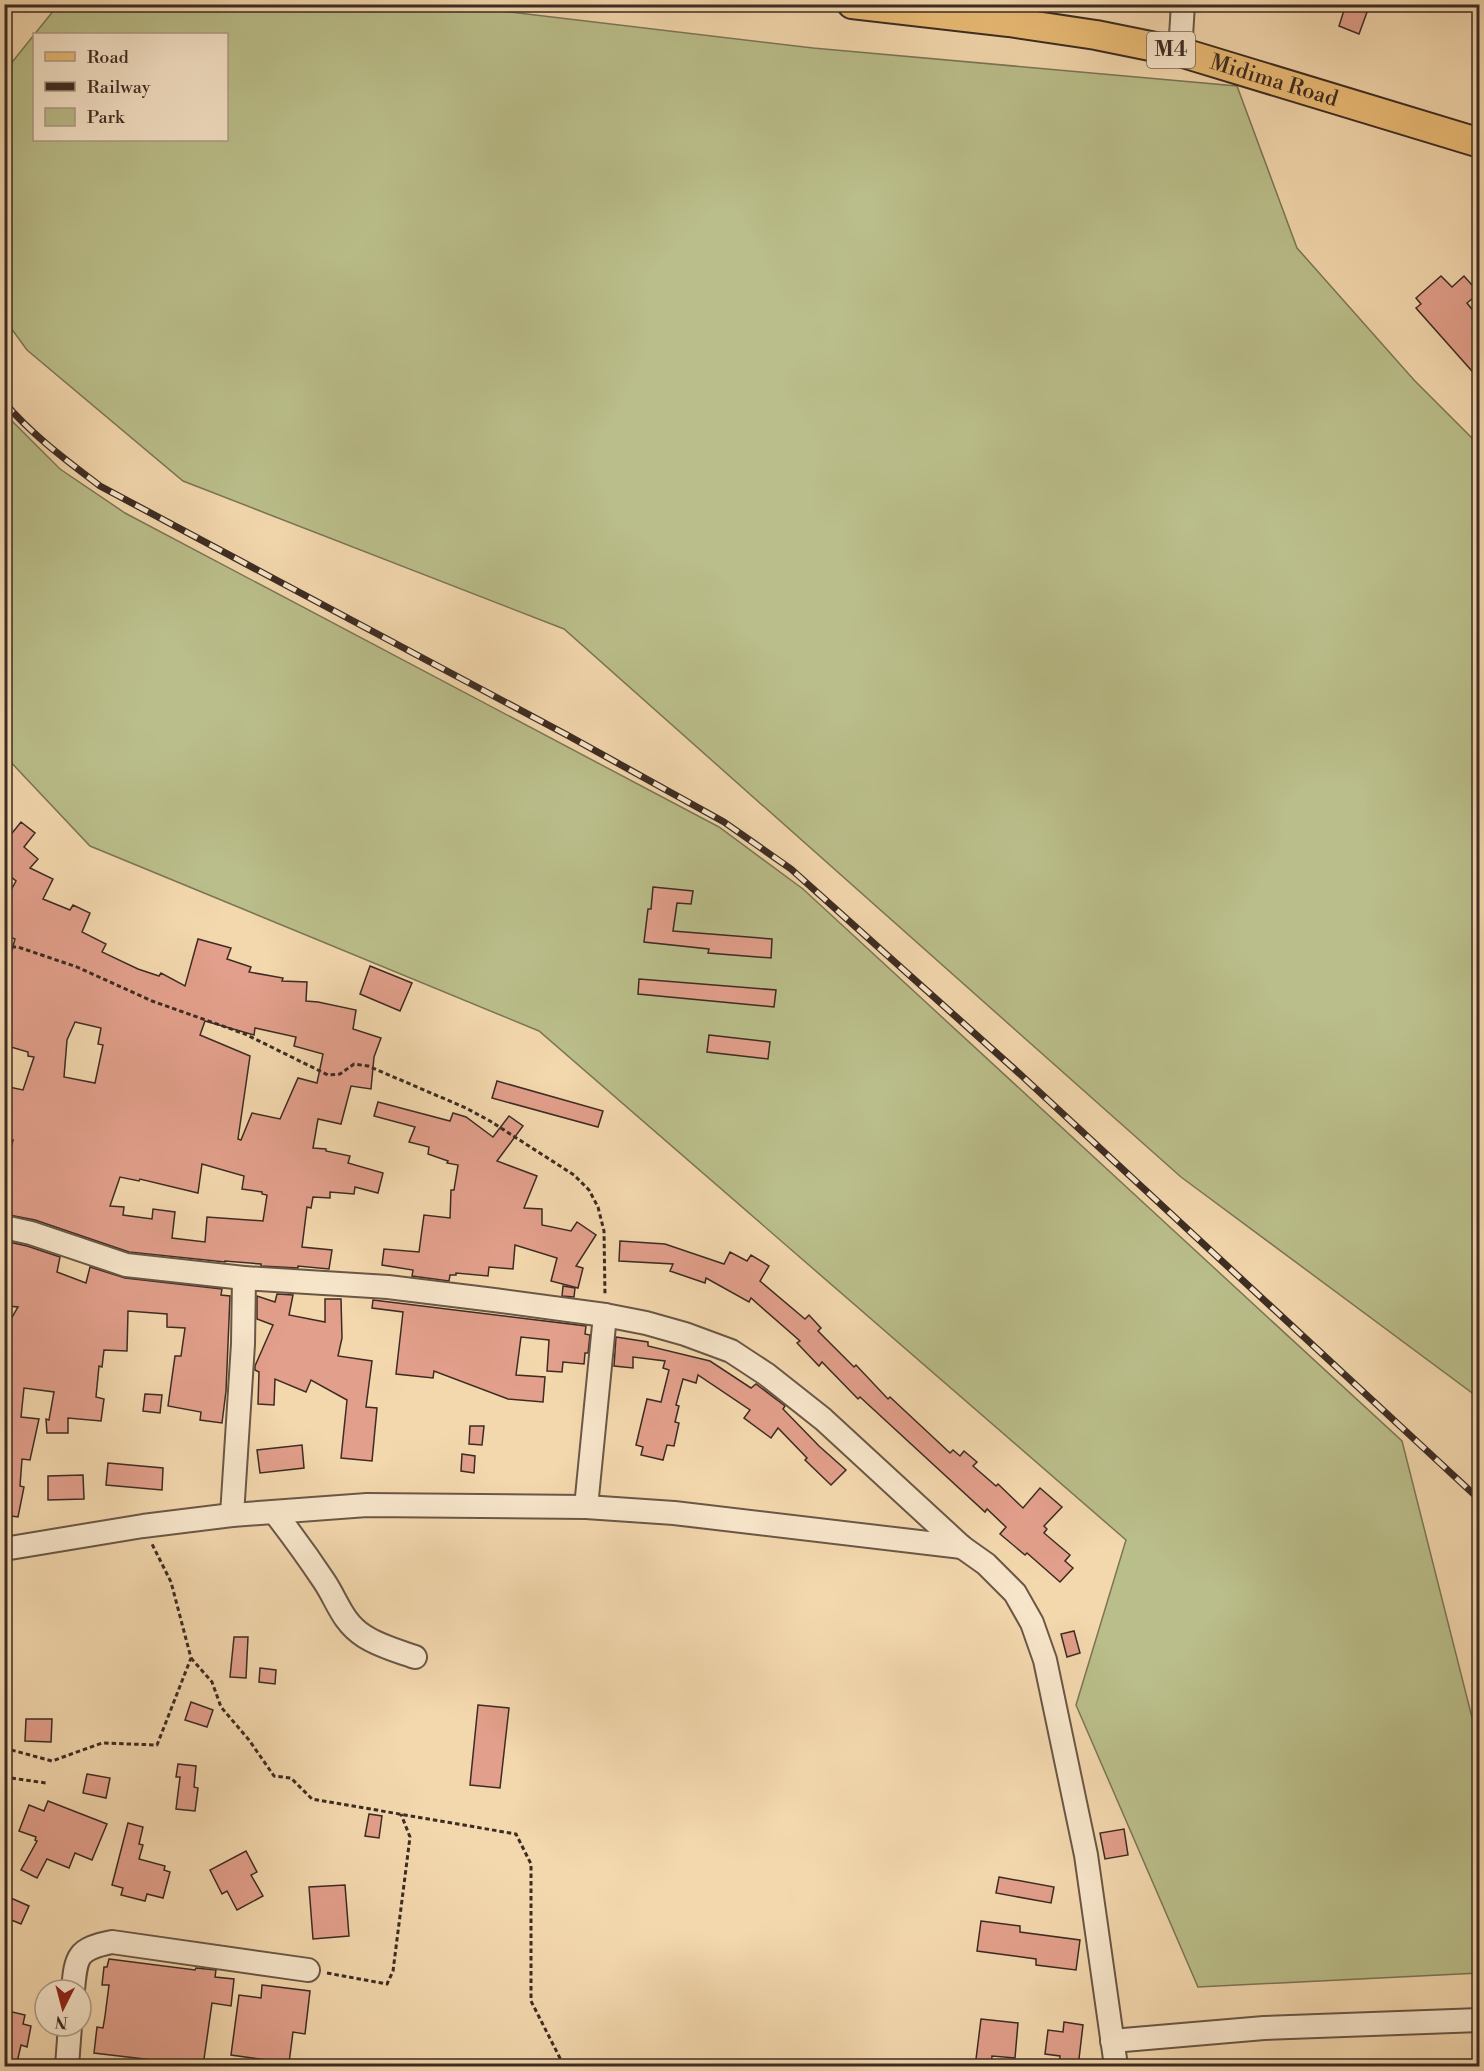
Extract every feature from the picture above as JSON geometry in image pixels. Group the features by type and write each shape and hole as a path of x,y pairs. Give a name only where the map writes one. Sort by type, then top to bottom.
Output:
{"main road":[{"name":"Midima Road","path":"852,4 1009,22 1096,35 1180,52 1479,143"}],"street":[{"path":"1177,6 1180,52"},
{"path":"4,1227 31,1233 126,1265 244,1278 388,1287 605,1315 685,1334 731,1352 766,1374 823,1419 962,1547 986,1564 1015,1593 1032,1623 1045,1660 1086,1855 1116,2067"},
{"path":"232,1515 243,1344 244,1278"},
{"path":"586,1507 605,1315"},
{"path":"4,1549 143,1526 232,1515 367,1505 586,1507 674,1513 962,1547"},
{"path":"275,1513 326,1584 337,1607 356,1628 363,1635 385,1647 415,1657"},
{"path":"74,1978 78,1958 90,1946 112,1942 308,1970"},
{"path":"1112,2041 1264,2028 1479,2020"},
{"path":"67,2067 69,2038"}],"path":[{"path":"4,947 18,947 77,967 152,1001 245,1034 328,1075 340,1074 354,1064 368,1066 466,1108 490,1121 574,1175 589,1190 598,1207 604,1230 605,1315"},
{"path":"143,1526 171,1582 191,1658 212,1682 220,1707 249,1740 274,1776 291,1778 312,1799 516,1834 531,1864 531,2001 564,2067"},
{"path":"4,1748 52,1761 102,1743 157,1745 191,1658"},
{"path":"4,1777 46,1783"},
{"path":"308,1970 387,1984 393,1971 410,1837 401,1814"}],"green space":[{"path":"443,4 813,48 1237,86 1297,248 1414,380 1479,445 1479,1398 1181,1177 564,629 183,481 27,350 5,320 5,71 33,36 33,141 228,141 228,33 36,33 58,5"},
{"path":"4,413 60,469 125,513 719,827 803,889 1402,1441 1479,1745 1479,1973 1198,1987 1076,1705 1126,1540 539,1031 90,846 5,756"}],"building":[{"path":"1346,4 1370,4 1359,34 1339,26"},
{"path":"1441,276 1452,287 1464,276 1479,293 1467,303 1479,318 1479,379 1416,308 1421,304 1416,298"},
{"path":"21,822 35,833 24,847 38,859 30,868 53,879 43,899 70,910 73,905 90,913 82,932 106,944 102,952 138,969 159,976 161,973 185,986 198,939 231,948 227,959 251,967 249,972 283,978 282,981 307,982 306,1001 356,1010 353,1029 381,1038 374,1057 371,1089 351,1086 341,1124 318,1119 313,1148 350,1156 348,1163 383,1173 378,1193 355,1187 354,1194 330,1192 330,1198 313,1197 311,1208 307,1207 302,1247 332,1250 329,1269 261,1266 261,1264 129,1252 35,1220 4,1214 4,1168 6,1169 13,1140 4,1139 4,1086 23,1090 34,1057 28,1056 28,1052 4,1045 4,979 15,939 4,935 4,903 16,881 4,871 4,843","holes":["205,1021 254,1035 255,1028 296,1037 294,1046 323,1054 317,1083 298,1078 280,1119 252,1113 241,1140 238,1139 250,1056 200,1035","75,1022 101,1028 98,1044 103,1045 95,1083 64,1077 67,1040","202,1164 244,1176 242,1189 267,1195 263,1221 207,1217 205,1242 172,1238 175,1212 153,1209 152,1219 123,1215 124,1207 110,1206 120,1177 139,1181 140,1179 198,1193"]},
{"path":"653,887 693,891 691,904 677,903 673,931 772,939 771,958 708,953 709,949 644,942"},
{"path":"370,966 412,983 400,1011 360,994"},
{"path":"639,979 776,990 774,1007 638,994"},
{"path":"709,1035 770,1042 768,1059 707,1052"},
{"path":"497,1081 603,1111 598,1127 492,1098"},
{"path":"378,1102 450,1121 453,1113 466,1117 493,1137 509,1116 523,1126 497,1161 537,1176 524,1208 542,1209 542,1225 571,1231 577,1222 596,1235 576,1266 583,1268 578,1288 551,1281 557,1258 515,1245 513,1269 489,1267 488,1276 456,1273 456,1275 450,1275 449,1281 412,1276 413,1270 382,1265 384,1249 419,1252 424,1215 450,1218 451,1190 454,1190 458,1165 447,1163 448,1161 428,1154 429,1147 409,1142 415,1127 374,1116"},
{"path":"4,1241 60,1257 57,1272 86,1283 90,1267 125,1278 222,1289 221,1295 230,1296 226,1391 222,1423 200,1420 201,1412 168,1406 175,1356 181,1356 185,1328 167,1327 167,1314 128,1311 127,1351 104,1350 102,1367 99,1366 96,1397 104,1399 101,1421 68,1418 68,1433 47,1433 46,1419 49,1420 54,1392 24,1388 21,1417 39,1419 30,1460 22,1459 20,1486 24,1487 18,1517 4,1515 4,1392 10,1357 6,1356 9,1335 4,1331 18,1307 7,1306 9,1278 4,1278"},
{"path":"620,1241 665,1244 724,1264 730,1252 747,1261 751,1255 769,1266 760,1281 805,1319 809,1315 821,1328 818,1331 854,1367 856,1365 888,1399 890,1397 950,1453 953,1450 960,1456 964,1451 977,1462 973,1466 996,1486 998,1484 1023,1508 1040,1488 1062,1507 1044,1526 1047,1529 1044,1533 1070,1555 1065,1561 1073,1568 1060,1582 1027,1553 1025,1555 1000,1534 1006,1527 987,1509 985,1512 860,1397 858,1399 822,1362 819,1366 797,1343 800,1341 751,1298 749,1302 706,1278 705,1283 670,1271 673,1264 619,1261"},
{"path":"563,1286 575,1288 574,1297 562,1296"},
{"path":"277,1294 293,1295 289,1315 325,1322 325,1299 341,1299 342,1338 338,1356 372,1361 366,1407 377,1408 372,1461 341,1458 347,1400 311,1380 306,1392 275,1379 274,1405 258,1404 259,1372 255,1370 255,1366 273,1325 257,1319 257,1296 275,1302"},
{"path":"373,1300 586,1326 585,1334 590,1335 588,1353 585,1353 584,1364 563,1362 562,1372 547,1371 549,1340 521,1337 516,1375 545,1377 543,1402 508,1399 434,1371 433,1378 396,1374 403,1312 372,1308"},
{"path":"616,1337 648,1342 648,1346 710,1361 751,1388 756,1384 785,1406 783,1409 846,1470 831,1485 805,1460 807,1458 778,1428 771,1438 744,1418 750,1410 698,1375 696,1383 683,1379 676,1405 679,1406 675,1422 679,1423 674,1446 667,1445 663,1460 641,1455 643,1447 636,1445 647,1399 661,1402 669,1370 663,1368 665,1361 633,1357 633,1368 614,1366"},
{"path":"145,1394 162,1395 160,1413 143,1411"},
{"path":"470,1426 484,1426 482,1445 469,1444"},
{"path":"302,1445 304,1468 260,1473 257,1450"},
{"path":"462,1454 475,1456 474,1473 461,1471"},
{"path":"108,1463 163,1468 162,1490 106,1485"},
{"path":"83,1475 84,1499 48,1500 48,1476"},
{"path":"1074,1631 1080,1653 1067,1657 1061,1634"},
{"path":"234,1637 248,1637 246,1678 230,1677"},
{"path":"260,1668 276,1670 275,1684 259,1682"},
{"path":"191,1702 213,1710 207,1727 185,1720"},
{"path":"478,1705 509,1708 500,1788 470,1785"},
{"path":"26,1719 52,1719 51,1742 25,1741"},
{"path":"178,1764 196,1766 194,1787 198,1788 195,1811 176,1809 180,1777 176,1777"},
{"path":"87,1774 110,1778 106,1798 83,1793"},
{"path":"48,1801 107,1824 92,1860 75,1853 69,1868 47,1859 37,1878 21,1870 37,1841 36,1837 19,1831 29,1805 44,1811"},
{"path":"369,1814 382,1816 379,1838 365,1836"},
{"path":"128,1823 143,1827 139,1844 143,1845 139,1859 165,1866 164,1870 170,1872 163,1898 147,1894 145,1901 121,1895 123,1888 112,1885"},
{"path":"1124,1829 1128,1855 1105,1859 1100,1833"},
{"path":"246,1851 257,1872 251,1875 263,1896 237,1910 227,1891 222,1894 210,1870"},
{"path":"999,1877 1054,1887 1051,1903 996,1893"},
{"path":"345,1885 349,1936 313,1939 309,1887"},
{"path":"4,1895 29,1906 21,1924 4,1917"},
{"path":"981,1921 1020,1926 1020,1932 1080,1940 1076,1970 1036,1965 1036,1959 977,1951"},
{"path":"109,1959 195,1970 196,1968 216,1970 215,1977 234,1979 231,2006 212,2003 203,2066 94,2053 97,2027 103,2028 105,2016 109,1985 102,1985 104,1967 107,1967"},
{"path":"262,1985 310,1991 305,2034 293,2032 289,2063 231,2055 239,1995 261,1998"},
{"path":"4,2010 25,2015 23,2024 31,2026 27,2047 21,2045 16,2067 4,2067"},
{"path":"981,2019 1018,2023 1015,2058 992,2056 991,2067 975,2067"},
{"path":"1064,2022 1083,2025 1078,2067 1059,2067 1060,2056 1045,2054 1048,2030 1063,2032"}],"railway":[{"path":"4,402 38,436 100,486 567,735 724,822 791,869 1021,1075 1480,1500"}]}
